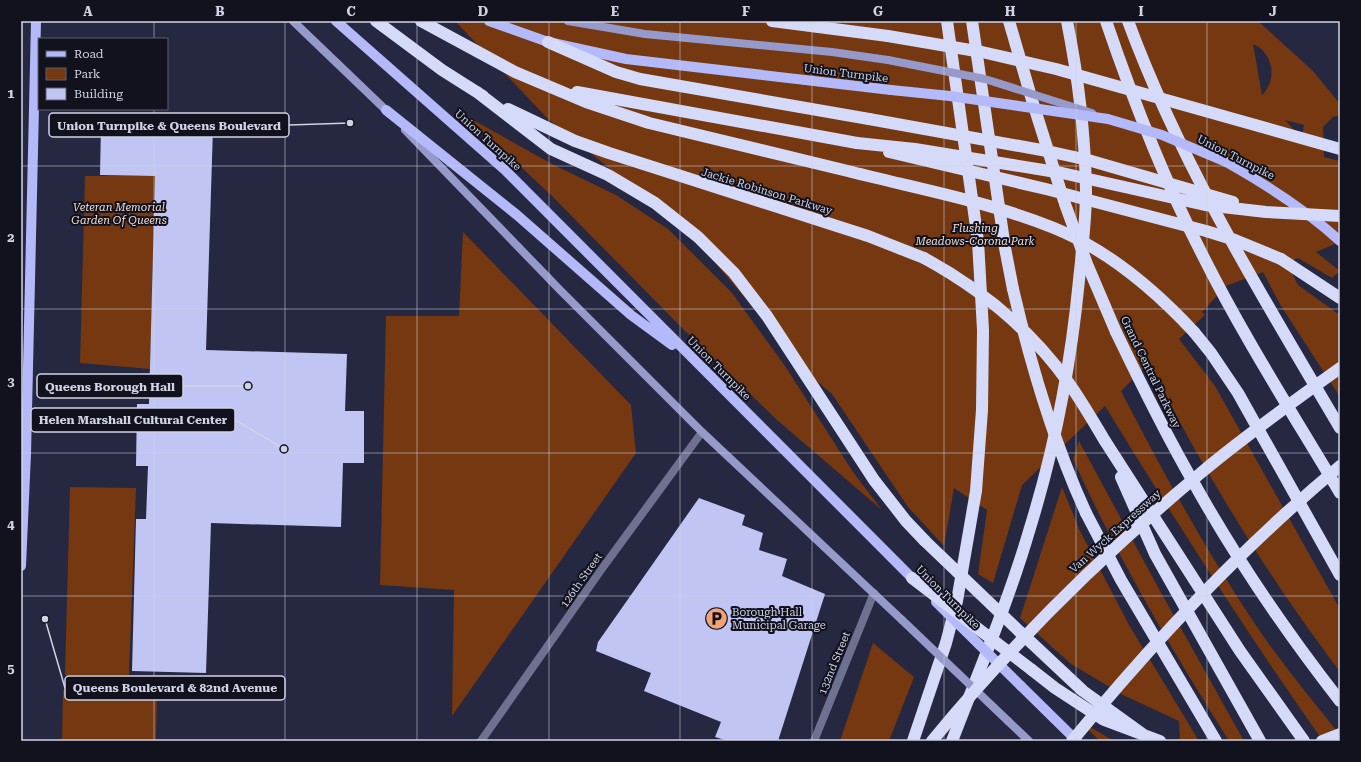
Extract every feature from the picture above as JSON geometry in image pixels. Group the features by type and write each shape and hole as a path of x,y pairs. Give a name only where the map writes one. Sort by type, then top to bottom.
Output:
{"highway":[{"name":"Jackie Robinson Parkway","path":"376,21 442,70 477,92 538,124 575,141 678,177 868,236 924,258 986,297 1034,339 1068,382 1105,441"},
{"path":"421,21 481,55 586,102 649,123 993,208 1055,228 1085,244 1134,276 1175,312 1211,353 1238,393 1340,575"},
{"path":"772,21 888,36 982,52 1056,69 1340,149"},
{"path":"913,741 946,643 958,602 972,526 980,445 983,330 978,241 947,21"},
{"path":"972,21 1004,240 1013,289 1042,399 1064,460 1086,514 1121,580 1216,741"},
{"name":"Grand Central Parkway","path":"1009,21 1065,204 1087,264 1116,332 1158,417 1196,487 1279,617 1340,701"},
{"path":"952,741 994,632 1030,528 1048,460 1068,362 1078,289 1086,193 1078,94 1067,21"},
{"path":"1106,21 1149,136 1201,253 1247,335 1340,493"},
{"path":"1128,21 1168,119 1221,224 1338,424"},
{"path":"548,42 616,72 640,79 1047,151 1088,160 1266,212"},
{"path":"550,87 857,143 915,149 1062,173 1205,205 1266,212 1340,216"},
{"path":"477,92 551,149 608,175 654,203 698,237 729,267 767,316 874,480 906,521 925,541 1083,691 1144,735"},
{"path":"857,143 914,159 1050,190 1235,240 1281,259 1329,289 1340,298"},
{"name":"Van Wyck Expressway","path":"932,741 1023,639 1110,552 1214,462 1340,368"},
{"path":"1105,441 1155,554 1260,741"},
{"path":"1105,441 1240,651 1304,741"},
{"path":"1072,741 1144,656 1196,599 1247,547 1340,466"},
{"path":"912,578 1055,688 1104,720 1160,741"},
{"path":"1322,741 1340,734"}],"main road":[{"path":"21,566 26,454 36,21"},
{"path":"293,21 386,110 561,291 702,432 1029,741"},
{"name":"Union Turnpike","path":"336,21 505,170 697,364 1077,741"},
{"name":"Union Turnpike","path":"490,21 548,42 626,59 950,96 1108,119"},
{"name":"Union Turnpike","path":"568,21 645,34 888,60 985,79 1162,135 1226,162 1277,191 1324,226 1340,240"},
{"path":"386,110 517,215 631,315 697,364"}],"street":[{"name":"126th Street","path":"481,741 601,570 702,432"},
{"name":"132nd Street","path":"814,741 874,594"}],"green space":[{"name":"Flushing Meadows-Corona Park","path":"455,21 1258,21 1313,71 1340,104 1340,115 1333,117 1323,127 1324,157 1340,161 1340,242 1316,252 1340,271 1332,278 1298,258 1287,263 1298,285 1340,315 1340,397 1281,306 1263,272 1226,286 1202,312 1205,315 1179,339 1215,386 1340,609 1340,672 1287,598 1237,522 1191,443 1149,363 1121,391 1173,489 1230,585 1271,647 1340,735 1340,741 1323,741 1266,659 1211,575 1105,406 1022,485 993,583 978,574 987,510 954,488 944,546 908,507 832,394 813,378 689,232 548,119","holes":["1253,44 1265,53 1271,67 1270,82 1262,95","1285,120 1304,125 1302,137 1301,137"]},
{"path":"466,116 552,164 616,195 668,229 732,293 785,366 853,472 882,510 777,420 682,328 551,195"},
{"name":"Veteran Memorial Garden Of Queens","path":"85,176 155,176 150,369 80,363"},
{"path":"463,232 631,405 636,453 452,716 454,590 380,585 386,316 459,316"},
{"path":"1079,441 1159,589 1244,741 1229,741 1146,603 1108,532 1073,459"},
{"path":"70,487 136,488 129,675 65,675"},
{"path":"1062,487 1080,531 1129,625 1199,741 1180,741 1179,721 1123,695 1071,664 1020,618"},
{"path":"873,643 914,677 889,741 840,741"},
{"path":"63,690 157,692 156,741 62,741"},
{"path":"1078,720 1114,741 1100,741"}],"building":[{"path":"101,124 213,128 206,350 347,354 345,411 364,411 364,463 343,463 341,527 211,523 206,673 132,671 136,519 146,519 148,466 136,466 137,404 149,404 155,176 100,175"},
{"name":"Borough Hall Municipal Garage","path":"699,498 745,515 742,525 763,533 759,550 787,559 782,576 825,594 778,741 728,741 715,737 721,722 644,691 651,673 596,651 598,642"}],"place":[{"name":"Union Turnpike & Queens Boulevard","path":"350,123"},
{"name":"Queens Borough Hall","path":"248,386"},
{"name":"Helen Marshall Cultural Center","path":"284,449"},
{"name":"Borough Hall Municipal Garage","path":"716,618"},
{"name":"Queens Boulevard & 82nd Avenue","path":"45,619"}]}
